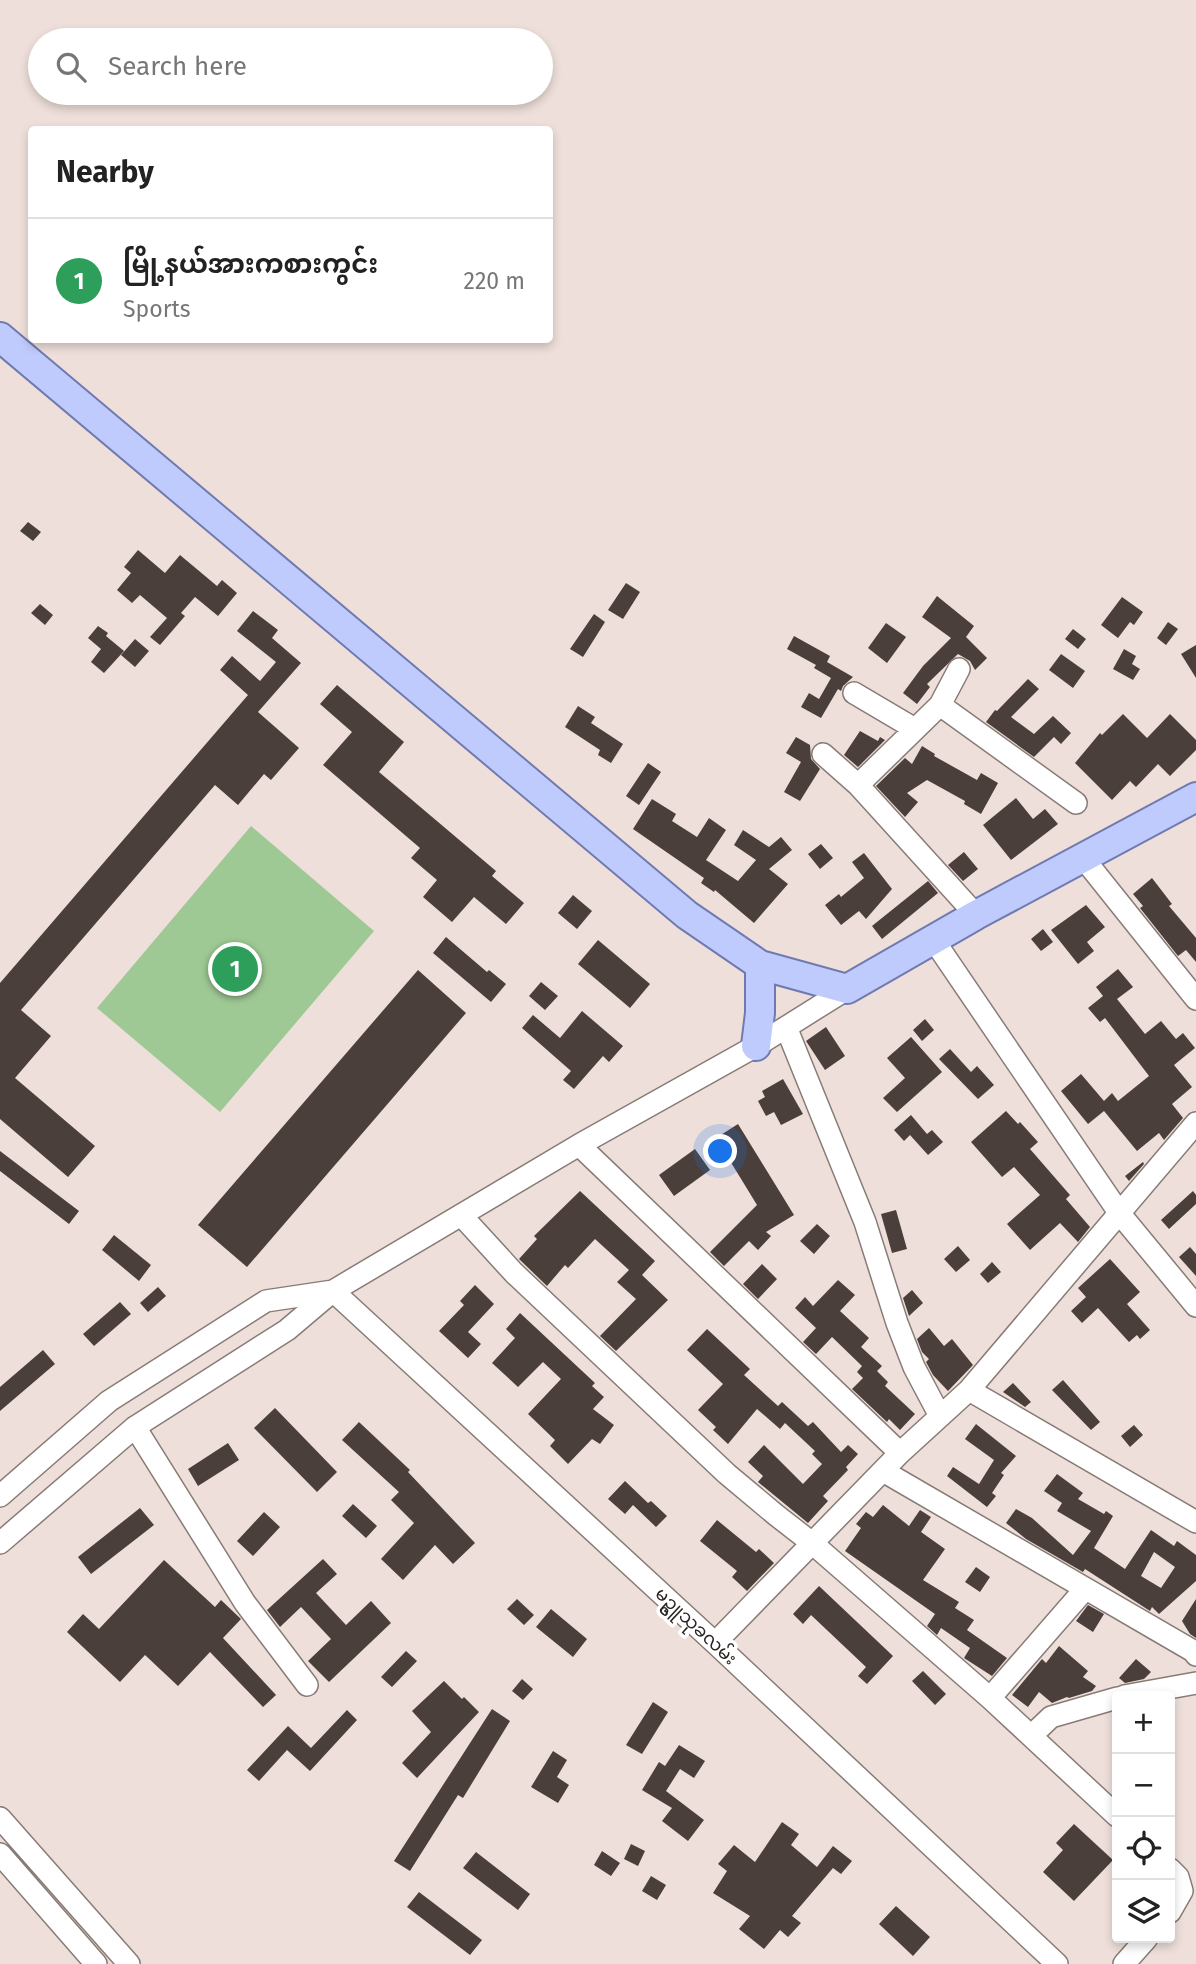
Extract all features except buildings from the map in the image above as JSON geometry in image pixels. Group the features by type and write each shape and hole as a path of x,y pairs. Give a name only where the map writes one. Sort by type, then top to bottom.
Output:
{"main road":[{"path":"0,337 676,906 760,965 847,989 976,915 1196,797"},
{"path":"756,1046 760,1013 760,965"}],"street":[{"path":"858,785 940,705 959,669"},
{"path":"853,693 915,729"},
{"path":"940,705 1076,803"},
{"path":"823,754 858,785 976,915"},
{"path":"1084,859 1196,999"},
{"path":"933,939 1120,1214 1196,1307"},
{"path":"0,1543 135,1427 288,1330 333,1291 579,1145 756,1046 847,989"},
{"path":"786,1027 864,1222 914,1367 940,1416"},
{"path":"715,1643 900,1453 969,1390 1196,1123"},
{"path":"579,1145 900,1453"},
{"path":"461,1215 514,1273 727,1474 812,1543 990,1698 1112,1811"},
{"path":"0,1496 109,1401 266,1301 333,1291"},
{"name":"မဥ္ဇူသုခလမ်း","path":"333,1291 715,1643 1057,1964"},
{"path":"969,1390 1196,1521"},
{"path":"135,1427 245,1603 307,1685"},
{"path":"883,1471 1196,1655"},
{"path":"990,1698 1085,1589"},
{"path":"1152,1691 1196,1683"},
{"path":"1031,1736 1051,1717 1112,1699"},
{"path":"0,1818 129,1964"},
{"path":"0,1854 96,1964"},
{"path":"1175,1875 1182,1891 1175,1903"},
{"path":"1124,1964 1143,1943"}],"green space":[{"path":"251,826 374,931 220,1112 97,1008"}],"place":[{"name":"မြို့နယ်အားကစားကွင်း","path":"235,969"}]}
